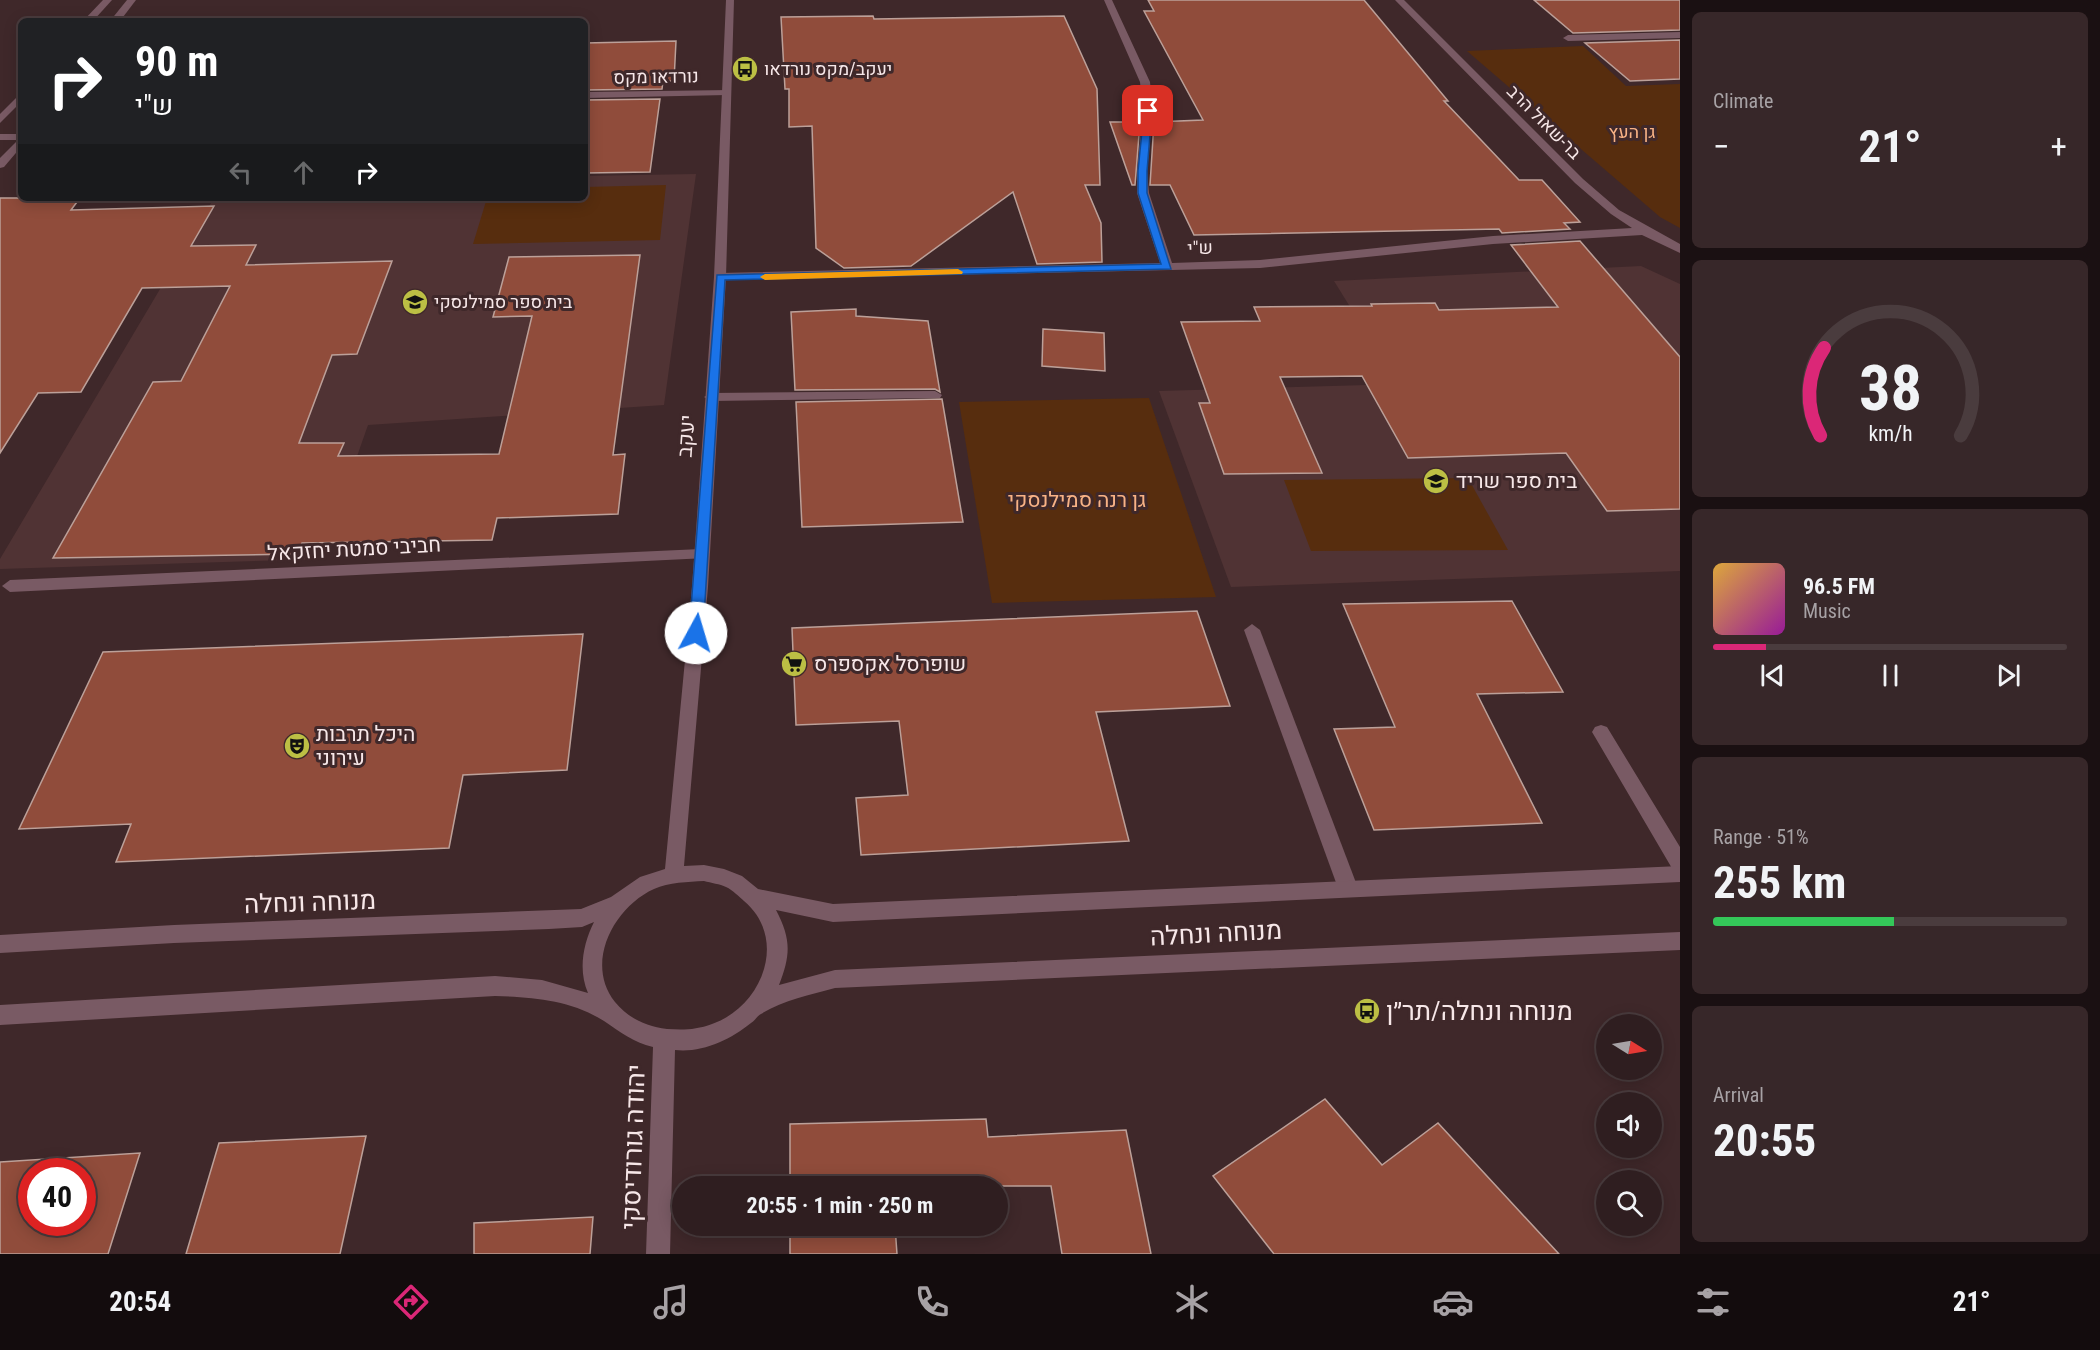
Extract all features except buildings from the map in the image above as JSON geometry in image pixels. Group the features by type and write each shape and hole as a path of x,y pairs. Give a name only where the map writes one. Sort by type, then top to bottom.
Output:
{"street":[{"path":"91,18 108,0"},
{"path":"117,18 132,0"},
{"name":"יעקב","path":"674,874 700,587 720,277 730,0"},
{"path":"1108,0 1145,82 1148,111 1142,171 1143,193 1167,267"},
{"name":"בר-שאול הרב","path":"1399,0 1579,181 1615,212 1644,231 1680,249"},
{"path":"1568,38 1680,35"},
{"name":"נורדאו מקס","path":"588,95 727,92"},
{"path":"0,120 18,99"},
{"path":"0,137 18,139"},
{"path":"0,165 18,143"},
{"name":"ש\"י","path":"720,277 1260,264 1493,240 1644,231"},
{"path":"711,397 935,395"},
{"name":"חביבי סמטת יחזקאל","path":"9,586 701,554"},
{"path":"1252,630 1348,888"},
{"path":"1601,732 1680,864"},
{"path":"0,1015 495,986 542,987 585,999 611,1014 635,1032 664,1041 690,1041 716,1034 739,1022 758,1005 772,983 779,959 778,936 771,915 756,897 733,881 704,873 674,874 645,884 619,903 600,930 593,946 592,970 597,993 611,1014"},
{"name":"מנוחה ונחלה","path":"756,897 780,904 842,912 1680,874"},
{"name":"מנוחה ונחלה","path":"0,944 174,934 582,918 619,903"},
{"name":"מנוחה ונחלה","path":"758,1005 788,991 835,979 1680,941"},
{"name":"יהודה גורודיסקי","path":"658,1254 664,1041"}],"shaded area":[{"name":"בית ספר סמילנסקי","path":"696,174 664,405 368,425 321,559 0,569 0,559 212,201 588,201 588,176"},
{"path":"1641,266 1680,284 1680,370 1395,379 1334,281"},
{"name":"בית ספר שריד","path":"1680,376 1680,571 1231,587 1159,391"}],"green space":[{"name":"גן העץ","path":"1583,46 1626,86 1680,84 1680,228 1660,217 1467,51"},
{"path":"666,185 660,240 473,244 486,201 588,201 588,187"},
{"name":"גן רנה סמילנסקי","path":"1149,398 1216,597 992,603 959,402"},
{"path":"1468,478 1508,550 1311,551 1284,480"}],"slow traffic":[{"path":"765,277 958,272"}],"place":[{"name":"יעקב/מקס נורדאו","path":"745,69"},
{"name":"בית ספר סמילנסקי","path":"415,302"},
{"name":"בית ספר שריד","path":"1436,481"},
{"name":"שופרסל אקספרס","path":"794,664"},
{"name":"היכל תרבות עירוני","path":"297,746"},
{"name":"מנוחה ונחלה/תר״ן","path":"1367,1011"}],"route":[{"path":"696,633 720,277 1167,267 1143,193 1142,171 1148,111"}]}
